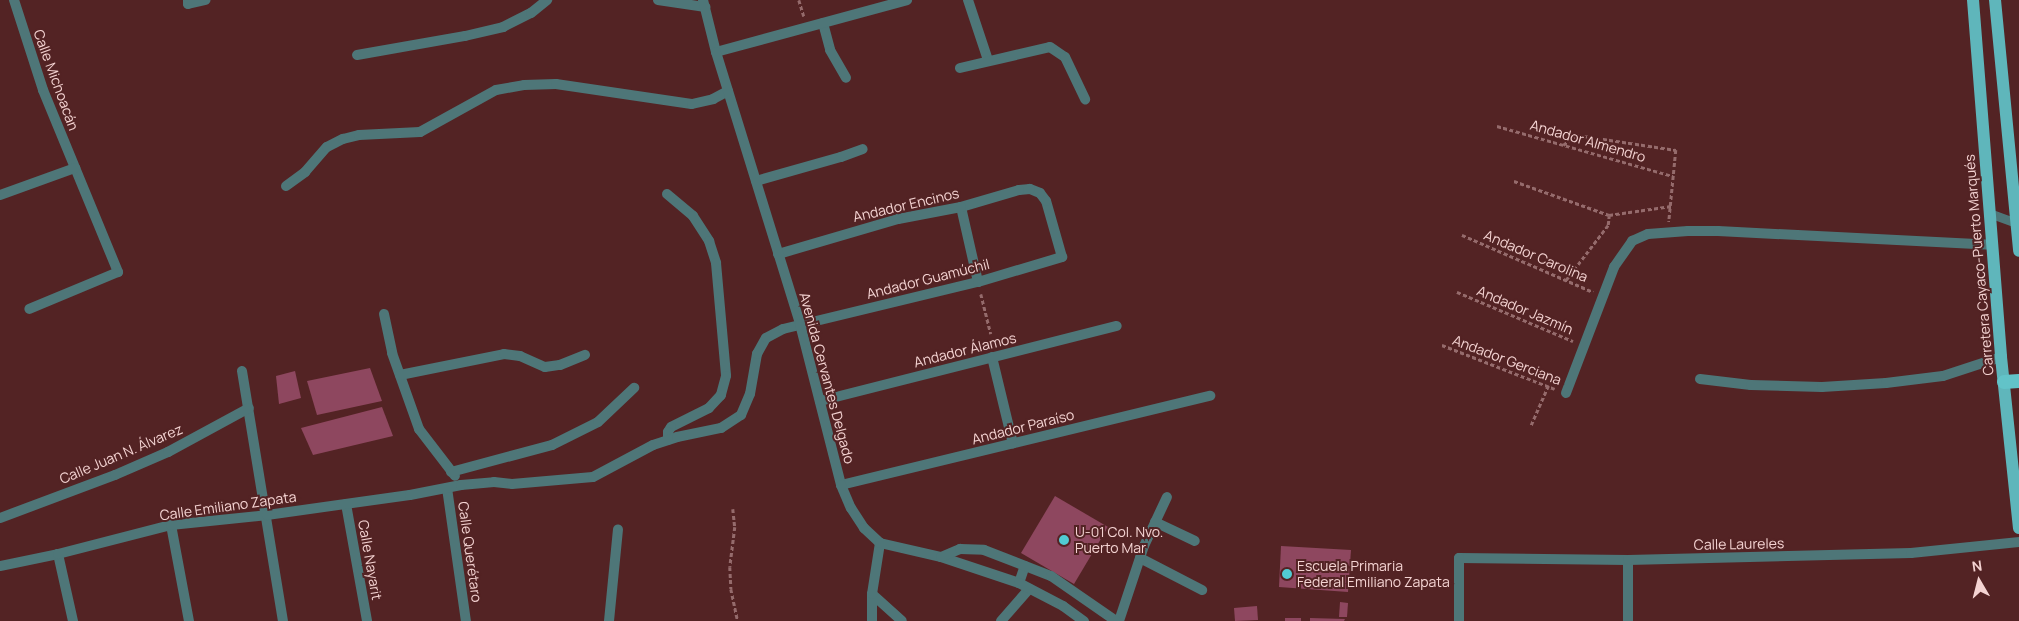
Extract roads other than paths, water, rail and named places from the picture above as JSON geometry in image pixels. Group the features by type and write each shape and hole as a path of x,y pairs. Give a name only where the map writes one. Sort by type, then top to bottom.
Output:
{"highway":[{"path":"2004,382 2019,381"}],"main road":[{"name":"Carretera Cayaco-Puerto Marqués","path":"1973,0 1991,245 2019,528"},
{"path":"1995,0 2018,223 2019,251"}],"street":[{"name":"Calle Michoacán","path":"14,0 43,90 118,272 29,309"},
{"path":"188,0 188,4 206,0"},
{"path":"358,55 465,36 503,27 531,13 547,0"},
{"path":"658,0 704,3"},
{"path":"716,52 907,0"},
{"path":"968,0 988,60"},
{"name":"Avenida Cervantes Delgado","path":"704,3 716,52 800,324 841,485 850,508 864,528 880,542 941,557 1019,583 1063,606 1084,621"},
{"path":"823,23 830,50 846,78"},
{"path":"960,68 1050,47 1065,58 1085,99"},
{"path":"286,186 305,172 327,146 359,135 420,132 496,90 524,85 556,84 692,104 713,99 728,91"},
{"path":"756,182 863,149"},
{"path":"0,195 75,168"},
{"name":"Andador Encinos","path":"778,254 898,219 961,207 1019,190 1030,189 1040,193 1046,200 1062,257"},
{"path":"667,194 693,216 709,241 716,263 726,376 721,395 710,408 672,427 668,432 668,440"},
{"path":"961,207 978,282"},
{"path":"1566,393 1614,267 1632,241 1648,234 1718,231 1991,245"},
{"name":"Andador Guamúchil","path":"742,415 750,394 757,354 766,338 800,324 978,282 1062,257"},
{"path":"384,314 392,353 419,429 461,485"},
{"name":"Andador Álamos","path":"820,401 1117,326"},
{"path":"400,375 512,353 545,367 560,365 585,355"},
{"path":"992,357 1013,444"},
{"path":"1700,379 1751,385 1822,387 1943,376 2001,357"},
{"path":"242,371 283,621"},
{"path":"451,472 552,445 598,422 634,388"},
{"name":"Andador Paraíso","path":"841,485 1210,396"},
{"name":"Calle Juan N. Álvarez","path":"0,518 115,475 168,452 248,408"},
{"name":"Calle Emiliano Zapata","path":"0,566 58,554 171,525 267,515 461,485 494,482 512,484 593,477 653,445 720,428 742,415"},
{"name":"Calle Querétaro","path":"447,488 466,621"},
{"path":"941,557 960,548 984,550 1051,576 1117,621 1140,558 1167,497"},
{"name":"Calle Nayarit","path":"346,504 367,621"},
{"path":"1155,522 1195,542"},
{"path":"171,525 189,621"},
{"path":"609,621 618,530"},
{"path":"872,621 872,594 880,542"},
{"name":"Calle Laureles","path":"1459,621 1459,558 1628,560 1911,553 2019,542"},
{"path":"58,554 73,621"},
{"path":"1140,558 1202,590"},
{"path":"1628,560 1628,621"},
{"path":"1019,583 1025,566"},
{"path":"1001,621 1029,589"},
{"path":"872,594 902,621"}],"lane":[{"path":"1989,213 2018,223"}],"place":[{"name":"U-01 Col. Nvo. Puerto Mar","path":"1064,540"},
{"name":"Escuela Primaria Federal Emiliano Zapata","path":"1287,574"}]}
